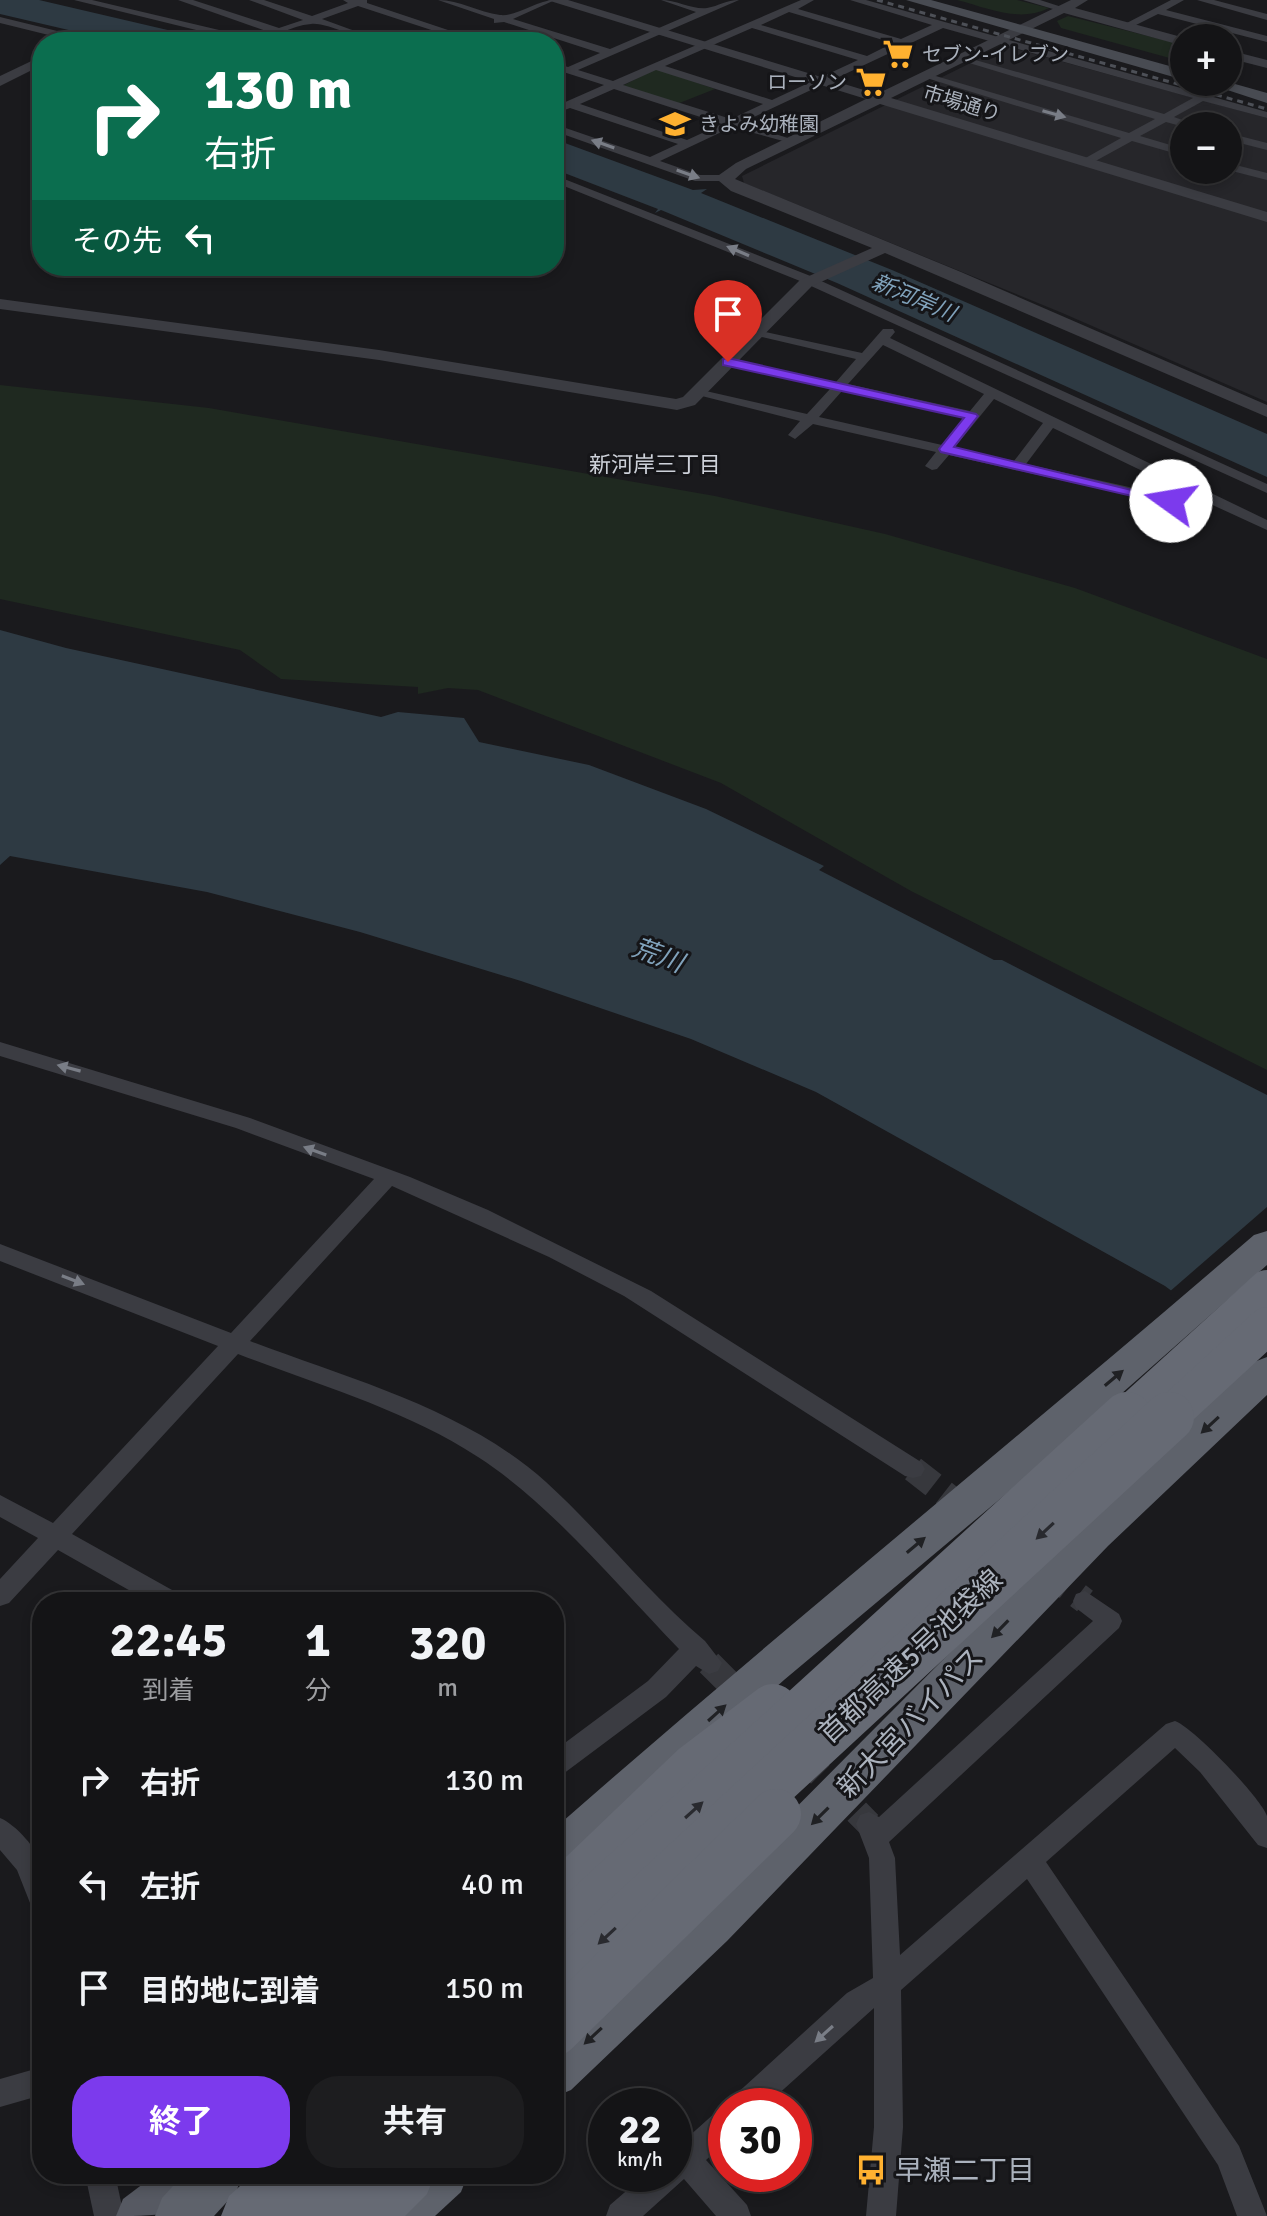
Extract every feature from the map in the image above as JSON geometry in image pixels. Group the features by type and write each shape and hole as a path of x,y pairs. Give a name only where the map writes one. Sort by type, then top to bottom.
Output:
{"highway":[{"path":"564,1849 769,1667 1055,1428 1267,1244"},
{"name":"首都高速5号池袋線","path":"564,1975 1267,1289"},
{"name":"首都高速5号池袋線","path":"564,1930 1267,1326"},
{"name":"新大宮バイパス","path":"564,2064 711,1925 1094,1534 1267,1372"},
{"path":"564,1893 694,1769 997,1555"},
{"path":"564,2021 766,1825 997,1555"},
{"path":"180,2216 209,2184"},
{"path":"227,2216 261,2184"},
{"path":"249,2216 284,2184"},
{"path":"306,2216 340,2184"},
{"path":"364,2216 397,2184"},
{"path":"397,2216 432,2184"}],"main road":[{"path":"914,0 1170,63"},
{"path":"940,0 1170,71"},
{"path":"1242,83 1267,90"},
{"path":"1242,95 1267,98"},
{"path":"140,2216 182,2184"},
{"path":"306,2216 368,2184"}],"street":[{"path":"79,0 216,32"},
{"path":"254,0 350,32"},
{"path":"443,0 544,32"},
{"path":"488,24 552,0"},
{"name":"市場通り","path":"552,0 1267,217"},
{"path":"668,0 706,12"},
{"path":"564,106 809,0"},
{"path":"855,0 999,40 1170,81"},
{"path":"1028,0 1170,38"},
{"path":"564,131 699,179 726,178 734,170 1081,0"},
{"path":"1126,26 1179,0"},
{"path":"1202,0 1267,17"},
{"path":"156,17 188,1 279,32 357,1 447,32"},
{"path":"564,73 706,12 733,4"},
{"path":"788,9 903,43"},
{"path":"1158,11 1267,39"},
{"path":"755,13 770,17"},
{"path":"0,20 47,32"},
{"path":"651,161 942,24"},
{"path":"752,25 867,59"},
{"path":"469,32 474,30"},
{"path":"564,38 611,53"},
{"path":"1242,57 1265,62"},
{"path":"961,59 1170,119"},
{"path":"3,79 32,65"},
{"path":"656,67 774,104"},
{"path":"564,70 790,142"},
{"path":"925,76 1170,149"},
{"path":"708,94 722,87"},
{"path":"1086,162 1165,118 1197,96"},
{"path":"1221,96 1267,115"},
{"path":"680,107 694,100"},
{"path":"569,104 689,144"},
{"path":"1242,140 1267,147"},
{"path":"1242,170 1267,177"},
{"path":"726,178 736,188 1017,303 1267,412"},
{"path":"564,182 811,281 1267,489"},
{"path":"779,204 820,227 876,252 1017,303"},
{"path":"0,304 393,357 671,405 688,402 811,281 876,252"},
{"path":"795,435 898,320"},
{"path":"756,334 864,357"},
{"path":"881,339 1267,525"},
{"path":"728,362 972,416"},
{"path":"972,383 1005,368"},
{"path":"697,393 1171,501 1193,490"},
{"path":"932,466 992,393"},
{"path":"1017,466 1051,421"},
{"path":"1138,463 1179,447"},
{"path":"0,1049 111,1080 388,1178 507,1229 634,1291 913,1469"},
{"path":"0,1596 388,1178"},
{"path":"0,1252 431,1420 486,1450 536,1487 703,1656 564,1759"},
{"path":"0,1505 154,1592"},
{"path":"881,2216 889,2113 882,1858 872,1830 1110,1621 1085,1601"},
{"path":"764,2088 857,2003 885,1986 1175,1732 1209,1764 1267,1836"},
{"path":"0,1830 27,1862 32,1874"},
{"path":"1029,1859 1229,2156 1252,2216"},
{"path":"0,2093 32,2084"},
{"path":"692,2149 708,2136"},
{"path":"692,2176 736,2216"},
{"path":"102,2184 109,2216"},
{"path":"621,2216 645,2192"}],"shaded area":[{"path":"1005,46 1170,91 1170,96 1187,96 1267,118 1267,402 1060,312 744,183 742,176"}],"green space":[{"path":"957,0 1017,0 1049,8 1015,14"},
{"path":"1068,16 1170,42 1170,58 1061,28 1057,21"},
{"path":"654,70 715,89 677,104 622,86"},
{"path":"0,385 209,408 715,496 885,534 1075,588 1267,659 1267,1070 911,891 721,783 478,690 448,688 418,694 418,687 281,679 240,650 0,599"}],"water":[{"path":"0,0 39,0 176,32 77,32 0,14"},
{"name":"新河岸川","path":"564,143 693,190 707,189 701,193 892,270 1267,434 1267,477 837,283 661,210 655,213 658,209 564,173"},
{"name":"荒川","path":"0,630 66,648 381,717 398,712 464,718 479,742 589,765 706,809 824,866 819,870 994,960 1002,960 1267,1095 1267,1362 1165,1286 816,1092 691,1039 521,981 360,932 207,892 10,856 0,865"}],"pier":[{"path":"1267,1207 1267,1366 1168,1293"}],"tunnel":[{"path":"913,1469 967,1511"},
{"path":"1047,1572 1085,1601"},
{"path":"709,1663 746,1700"},
{"path":"802,1756 869,1824"}],"railway":[{"path":"877,0 1267,109"}],"place":[{"name":"セブン-イレブン","path":"898,54"},
{"name":"ローソン","path":"871,82"},
{"name":"きよみ幼稚園","path":"675,124"},
{"name":"早瀬二丁目","path":"871,2170"}],"district":[{"name":"新河岸三丁目","path":"655,464"}],"route":[{"path":"728,362 972,416 945,449 1171,501"}]}
